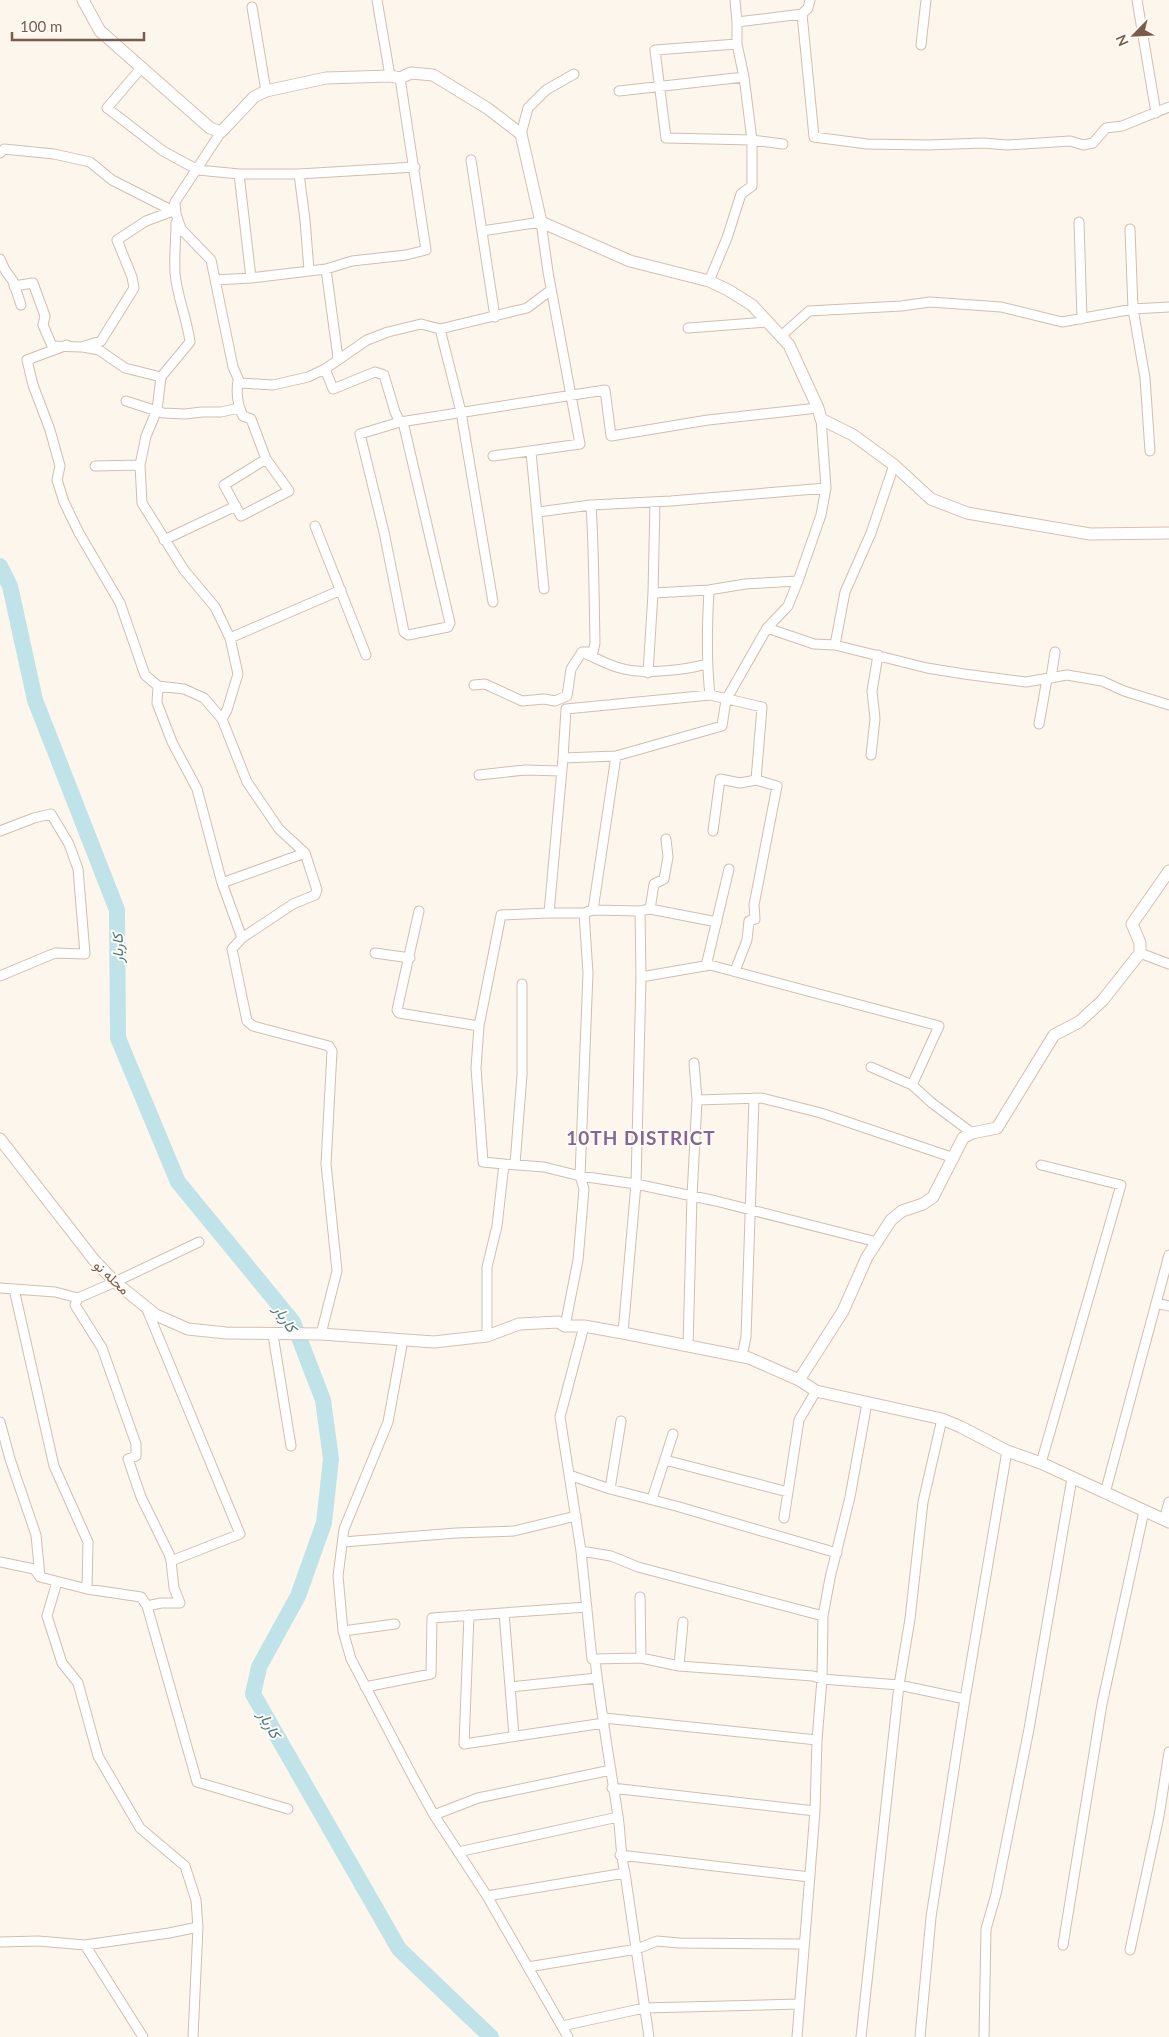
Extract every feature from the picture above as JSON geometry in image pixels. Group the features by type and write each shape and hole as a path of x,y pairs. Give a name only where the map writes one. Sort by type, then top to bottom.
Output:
{"street":[{"path":"83,0 100,30 210,128 221,132"},
{"path":"215,280 251,278 326,269 352,260 406,255 426,250 415,168 377,0"},
{"path":"709,281 727,238 741,194 752,186 752,140 744,76 737,44 738,22 735,0"},
{"path":"738,22 802,14 808,8 810,0"},
{"path":"921,45 926,0"},
{"path":"1137,0 1156,113"},
{"path":"252,7 266,91"},
{"path":"802,14 814,138 876,144 983,143 1007,146 1070,141 1082,145 1093,143 1106,128 1122,126 1169,107"},
{"path":"737,44 655,50 666,138 752,140 784,144"},
{"path":"142,67 107,108 164,151 198,170 239,174 299,174 415,168"},
{"path":"222,719 227,710 238,674 230,638 215,607 192,582 142,503 140,465 146,436 157,410 161,377 190,342 188,325 180,305 175,274 174,209 221,132 254,97 266,91 326,78 395,77 412,73 433,75 487,108 521,134"},
{"path":"493,456 580,444 540,222 521,134 528,108 546,90 574,74"},
{"path":"619,91 744,76"},
{"path":"0,153 4,150 54,154 90,162 112,180 174,209 181,229 211,260 233,367 238,380 236,390 239,408 243,416 251,419 266,459 289,491 241,516 224,485 266,459"},
{"path":"471,160 495,317"},
{"path":"239,174 251,278"},
{"path":"299,174 306,220 308,270"},
{"path":"81,346 101,341 134,288 132,277 117,240 146,221 174,209"},
{"path":"482,231 540,222 630,261 709,281 728,290 752,305 789,345 819,413 826,488 821,515 788,606 767,628 726,700 722,726 616,756 563,758"},
{"path":"1079,222 1082,318"},
{"path":"1130,229 1133,309 1145,378 1150,451"},
{"path":"0,259 4,270 13,281 21,305"},
{"path":"326,269 338,358"},
{"path":"14,286 33,284 45,316 43,326 52,346 81,346 99,350 125,368 161,377"},
{"path":"238,380 240,383 273,385 308,377 325,369 338,358 367,340 388,332 421,324 440,329 495,317 527,308 551,290"},
{"path":"781,336 809,311 901,306 930,302 1001,306 1062,322 1133,309 1169,307"},
{"path":"688,328 766,322"},
{"path":"440,329 461,412 493,602"},
{"path":"67,345 27,360 33,385 50,430 60,466 58,480 64,502 79,533 120,603 145,675 158,686 184,688 204,698 222,719 247,782 279,829 305,852 317,890 315,895 293,904 242,938 232,949 247,1021 253,1026 329,1046 332,1051 326,1164 337,1271 319,1334"},
{"path":"325,369 333,389 375,372 384,375 395,412 402,422 450,623 448,627 408,636 404,632 384,532 360,434 402,422 605,390 611,436 708,420 819,413 853,435 894,466 931,499 968,513 1090,534 1169,533"},
{"path":"126,401 163,412 185,414 221,412 239,408"},
{"path":"531,452 544,589"},
{"path":"95,466 140,465"},
{"path":"836,645 845,592 871,532 894,466"},
{"path":"538,512 592,505 655,502 826,488"},
{"path":"648,673 653,592 655,502"},
{"path":"582,652 593,652 595,643 595,564 592,505"},
{"path":"164,540 236,506"},
{"path":"315,526 366,655"},
{"path":"653,592 709,590 745,584 798,581"},
{"path":"230,638 340,590"},
{"path":"709,590 706,664 710,695"},
{"path":"767,628 814,644 836,645 927,668 964,674 1026,682 1067,675 1102,681 1124,691 1169,705"},
{"path":"582,652 620,668 648,673 706,664"},
{"path":"474,685 485,684 522,701 544,699 555,701 567,696 570,668 582,652"},
{"path":"1040,724 1055,652"},
{"path":"870,755 875,719 872,691 878,655"},
{"path":"158,686 157,703 172,742 197,789 222,883 242,938"},
{"path":"549,912 566,709 710,695 762,707 756,780"},
{"path":"566,1326 578,1260 584,1189 580,1176 588,973 588,912 616,756"},
{"path":"479,776 525,770 561,771"},
{"path":"714,831 720,779 740,783 756,780 777,786 754,904 755,918 749,921 747,940 735,972"},
{"path":"0,831 50,814 69,844 78,869 85,954 55,953 0,976"},
{"path":"650,909 654,884 664,879 668,857 666,839"},
{"path":"222,883 305,852"},
{"path":"706,966 728,869"},
{"path":"798,1380 844,1311 868,1257 891,1220 902,1211 924,1204 933,1197 964,1138 972,1132 997,1128 1054,1035 1079,1022 1102,1001 1140,953 1140,943 1132,924 1169,872"},
{"path":"717,922 650,909 640,911 549,912 501,915 479,1026 476,1068 483,1162 544,1167 580,1176 636,1184 877,1242"},
{"path":"420,911 397,1007 399,1013 479,1026"},
{"path":"623,1332 636,1184 640,911"},
{"path":"375,953 410,958"},
{"path":"1140,953 1169,964"},
{"path":"640,977 710,965 939,1026 912,1085"},
{"path":"515,1164 522,1075 522,984"},
{"path":"688,1346 697,1100 694,1063"},
{"path":"871,1067 912,1085 932,1103 972,1132"},
{"path":"742,1356 746,1337 754,1098"},
{"path":"697,1100 762,1098 821,1113 954,1158"},
{"name":"محله نو","path":"0,1139 94,1260 116,1282 156,1315 188,1328 226,1333 319,1334 434,1342 487,1336 519,1324 558,1322 566,1326 584,1326 623,1332 742,1356 798,1380 816,1391 942,1419 1007,1451 1041,1463 1166,1521"},
{"path":"487,1336 486,1267 496,1226 504,1164"},
{"path":"1041,1164 1121,1185 1041,1463"},
{"path":"0,1288 55,1292 78,1298 199,1242"},
{"path":"1105,1493 1169,1255"},
{"path":"14,1290 54,1466 88,1542 88,1589"},
{"path":"78,1298 75,1305 102,1348 136,1444 136,1456 128,1459 141,1497 171,1561 174,1588 180,1603 161,1603 147,1606"},
{"path":"1156,1303 1169,1306"},
{"path":"146,1307 240,1534 171,1561"},
{"path":"584,1326 560,1417 581,1552 592,1659 595,1660 612,1788 618,1817 620,1855 625,1873 649,2037"},
{"path":"273,1335 291,1446"},
{"path":"403,1340 388,1422 344,1529 338,1576 343,1631 351,1659 434,1815 487,1896 568,2037"},
{"path":"784,1518 799,1420 816,1391"},
{"path":"797,2037 815,1811 817,1740 822,1679 823,1616 830,1578 850,1497 867,1403"},
{"path":"861,2037 899,1685 910,1619 923,1502 942,1419"},
{"path":"0,1422 10,1459 36,1536 40,1577"},
{"path":"610,1489 621,1422"},
{"path":"652,1499 673,1434"},
{"path":"920,2037 931,1917 965,1699 1007,1451"},
{"path":"665,1460 788,1492"},
{"path":"568,1475 610,1489 652,1499 837,1553"},
{"path":"984,2037 986,1929 996,1894 1029,1729 1072,1478"},
{"path":"1166,1521 1169,1502"},
{"path":"1063,1945 1102,1704 1144,1511"},
{"path":"343,1542 456,1532 514,1531 576,1516"},
{"path":"581,1552 611,1556 638,1566 823,1616"},
{"path":"0,1562 34,1569 40,1577 57,1582 141,1597 147,1606 197,1782 288,1809"},
{"path":"57,1582 47,1616 62,1663 78,1683 98,1756 140,1828 185,1866 196,1900 198,1927 193,2037"},
{"path":"640,1597 641,1658"},
{"path":"365,1687 431,1674 432,1618 587,1607"},
{"path":"504,1613 514,1736"},
{"path":"469,1615 464,1744 604,1721 817,1740"},
{"path":"679,1666 682,1622"},
{"path":"343,1631 395,1624"},
{"path":"592,1659 641,1658 679,1666 757,1670 814,1676 822,1679 899,1685 965,1699"},
{"path":"510,1687 597,1678"},
{"path":"1130,1950 1159,1816 1169,1752"},
{"path":"434,1815 478,1798 610,1770"},
{"path":"612,1788 815,1811"},
{"path":"458,1852 549,1830 618,1817"},
{"path":"620,1855 810,1876"},
{"path":"487,1896 625,1873"},
{"path":"0,1942 38,1941 85,1945 198,1927"},
{"path":"528,1967 637,1949 657,1941 679,1943 804,1944"},
{"path":"85,1945 143,2037"},
{"path":"562,2026 644,2008 799,2004"}],"waterway":[{"name":"کاربار","path":"0,566 10,586 35,700 117,910 118,1038 178,1182 293,1322 323,1400 331,1459 324,1523 298,1596 259,1667 253,1694 399,1949 491,2037"}],"district":[{"name":"10TH DISTRICT","path":"641,1137"}]}
